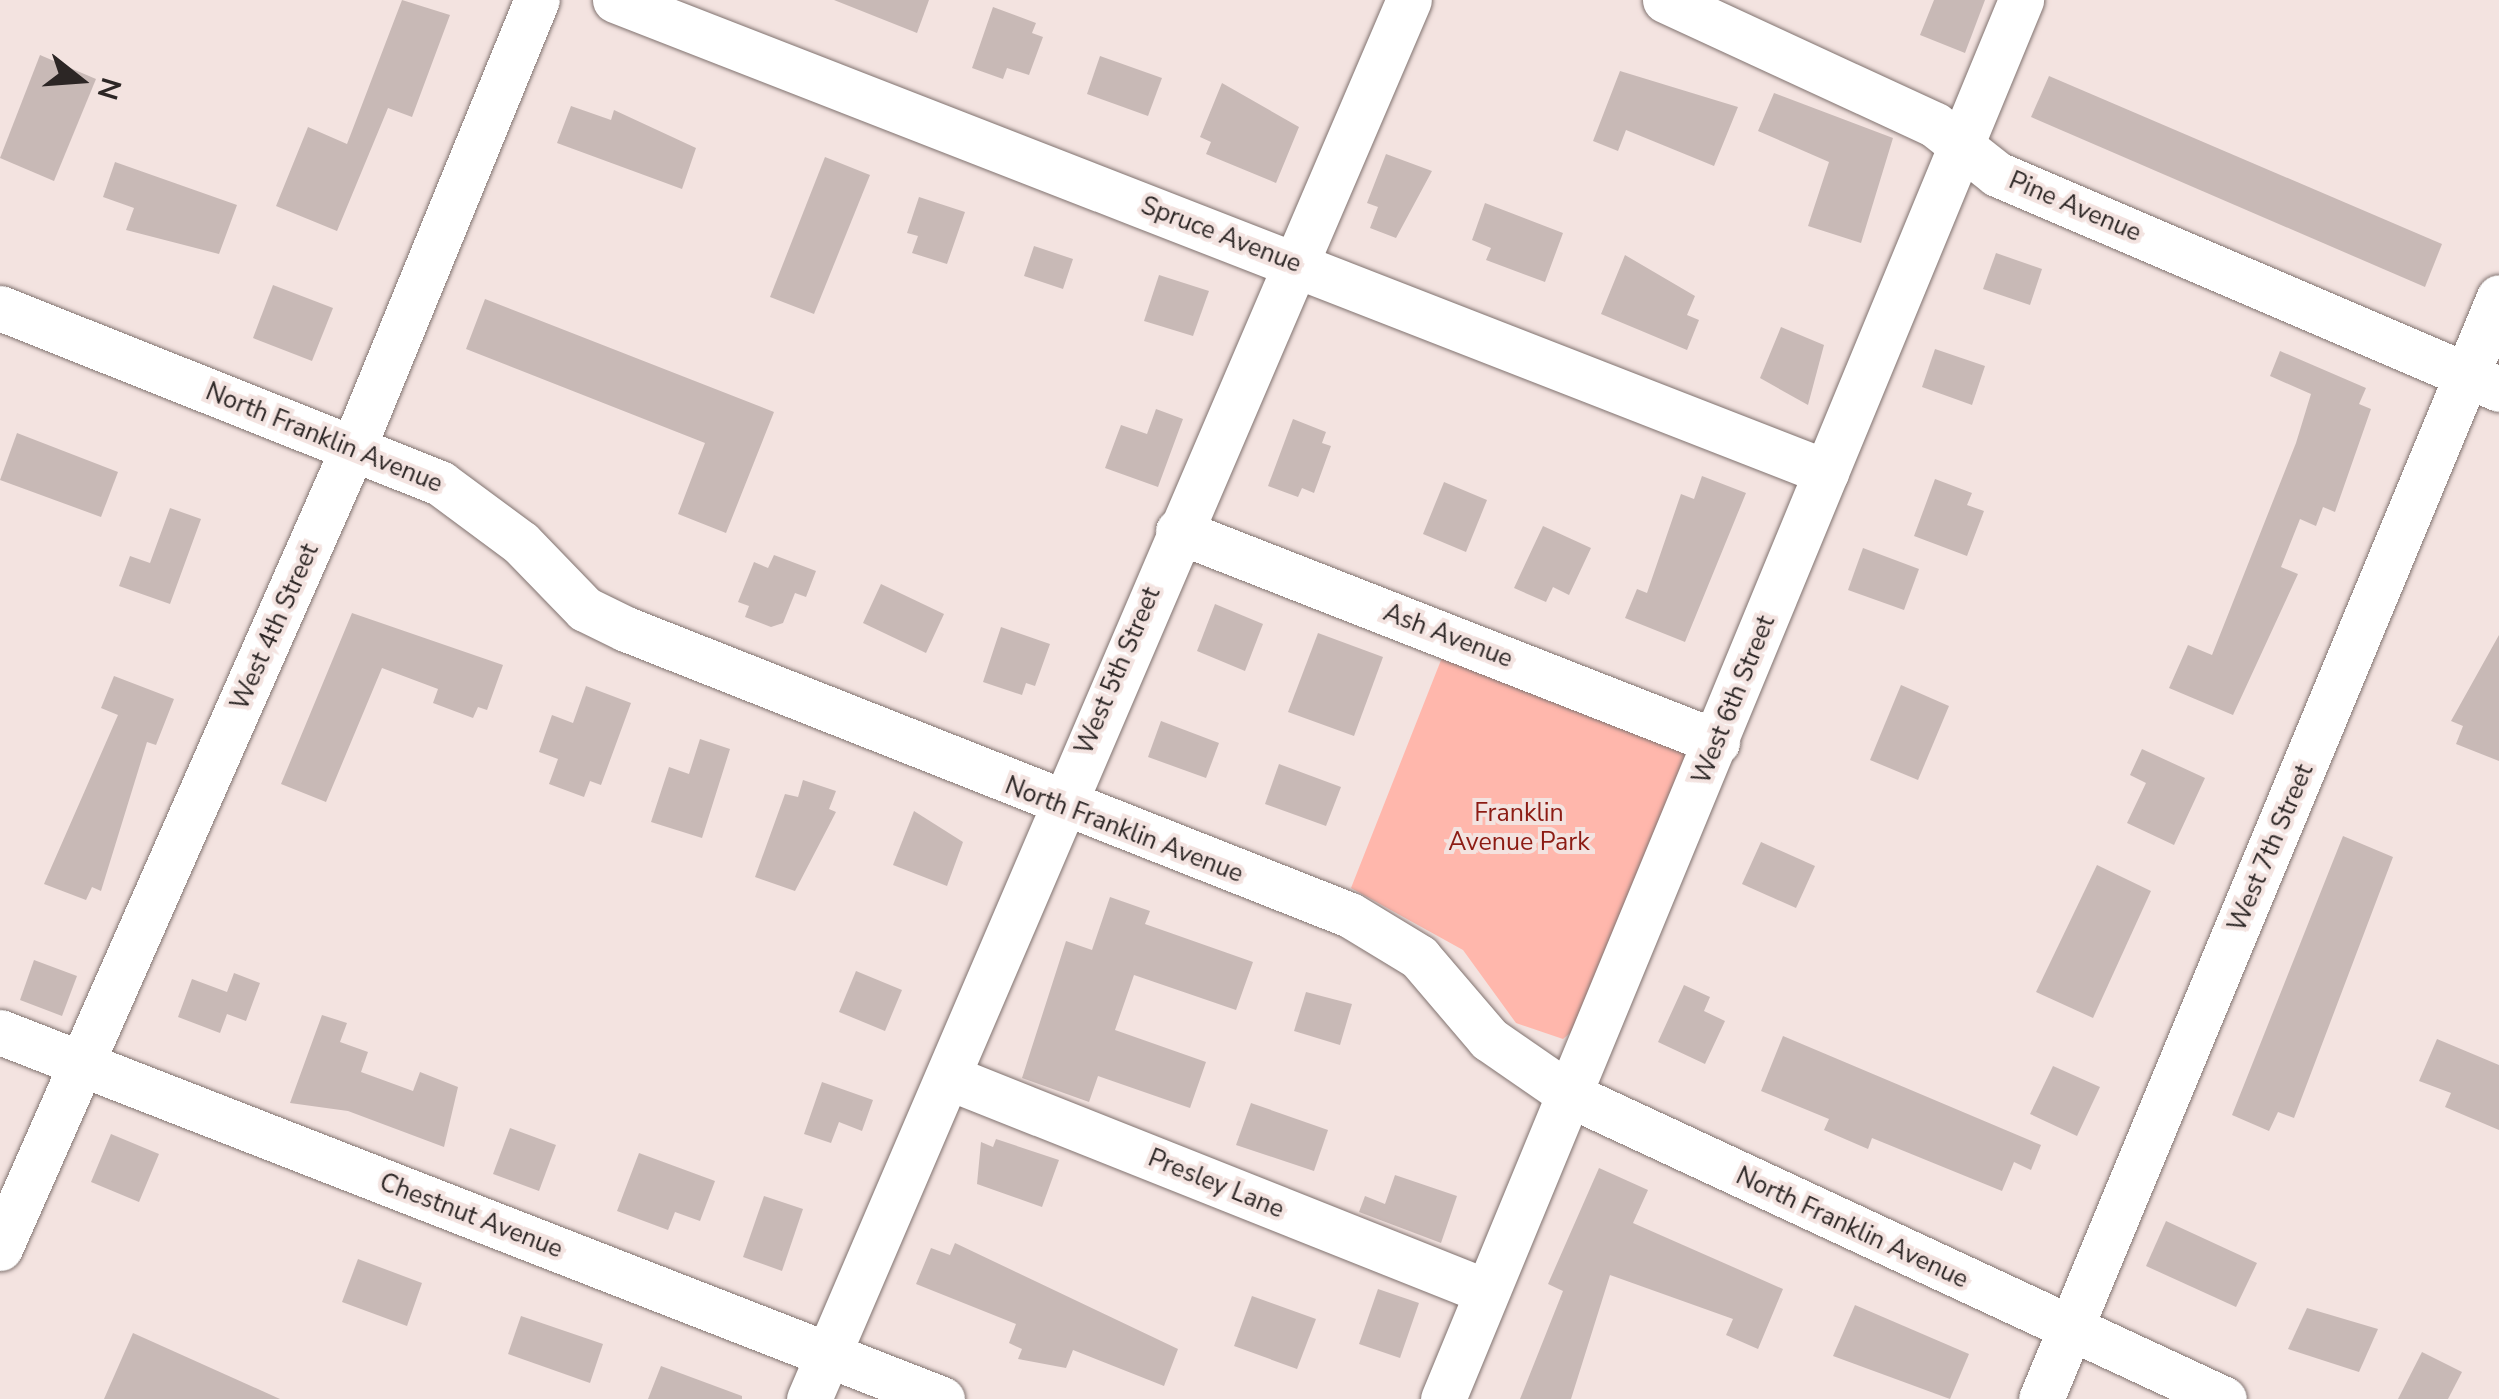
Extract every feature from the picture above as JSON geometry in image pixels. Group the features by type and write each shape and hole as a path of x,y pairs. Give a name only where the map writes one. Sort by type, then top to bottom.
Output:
{"street":[{"name":"West 4th Street","path":"0,1248 354,448 537,0"},
{"name":"Spruce Avenue","path":"615,0 1826,472"},
{"name":"West 5th Street","path":"809,1399 1291,262 1410,0"},
{"name":"Pine Avenue","path":"1665,0 1935,125 1960,150 1996,174 2483,382"},
{"name":"West 6th Street","path":"1442,1399 1483,1290 1570,1096 1718,742 2021,0"},
{"name":"West 7th Street","path":"2041,1399 2483,382 2499,296"},
{"name":"North Franklin Avenue","path":"0,308 354,448 476,506 585,609 1060,807 1350,915 1419,957 1489,1039 1570,1096 2070,1331 2224,1399"},
{"name":"Ash Avenue","path":"1178,531 1718,742"},
{"name":"Chestnut Avenue","path":"0,1032 942,1399"},
{"name":"Presley Lane","path":"948,1077 1483,1290"}],"green space":[{"name":"Franklin Avenue Park","path":"1445,650 1689,754 1584,1021 1563,1039 1516,1023 1463,950 1351,888"}],"building":[{"path":"402,0 450,15 412,117 388,108 337,231 276,206 308,127 347,144"},
{"path":"834,0 929,0 917,33"},
{"path":"1934,0 1985,0 1965,53 1920,35"},
{"path":"993,7 1036,23 1032,33 1043,37 1029,75 1007,68 1003,79 972,68"},
{"path":"40,55 96,79 54,181 0,158"},
{"path":"1100,56 1162,78 1148,116 1087,94"},
{"path":"1620,71 1738,107 1714,166 1626,130 1618,151 1593,141"},
{"path":"2049,76 2442,244 2425,287 2031,117"},
{"path":"1222,83 1299,127 1276,183 1206,154 1211,142 1200,137"},
{"path":"1774,93 1893,138 1861,243 1808,226 1829,162 1758,131"},
{"path":"571,106 611,120 614,110 696,148 682,189 557,143"},
{"path":"1386,154 1432,171 1396,238 1370,228 1378,207 1367,203"},
{"path":"825,157 870,175 814,314 770,297"},
{"path":"115,162 237,205 219,254 126,230 134,208 103,197"},
{"path":"919,197 965,212 947,264 912,253 918,236 907,233"},
{"path":"1485,203 1563,233 1545,282 1486,260 1491,248 1472,240"},
{"path":"1034,246 1073,259 1063,289 1024,276"},
{"path":"1996,253 2042,269 2030,305 1983,289"},
{"path":"1625,255 1695,296 1687,315 1699,320 1687,350 1601,314"},
{"path":"1159,275 1209,291 1193,336 1144,321"},
{"path":"273,285 333,308 312,361 253,338"},
{"path":"485,299 774,412 726,533 678,514 705,443 466,349"},
{"path":"1781,327 1824,345 1808,405 1760,378"},
{"path":"1935,349 1985,366 1972,405 1922,387"},
{"path":"2280,351 2366,388 2359,404 2371,409 2335,512 2323,507 2316,526 2300,519 2281,567 2298,574 2233,715 2169,688 2188,645 2212,655 2296,443 2311,394 2270,376"},
{"path":"1156,409 1183,419 1158,487 1105,468 1121,425 1147,434"},
{"path":"1293,419 1326,432 1322,443 1331,446 1314,493 1302,488 1298,497 1268,486"},
{"path":"17,433 118,472 101,517 0,480"},
{"path":"1702,476 1746,493 1685,642 1625,618 1637,589 1647,593 1681,494 1694,499"},
{"path":"1935,479 1972,493 1967,505 1984,511 1967,556 1914,536"},
{"path":"1444,482 1487,500 1466,552 1423,534"},
{"path":"170,508 201,519 170,604 119,586 130,556 150,563"},
{"path":"1543,526 1591,548 1569,595 1553,587 1546,602 1514,588"},
{"path":"1863,548 1919,569 1904,610 1848,590"},
{"path":"774,555 816,571 806,597 795,593 783,623 771,627 745,617 749,606 738,602 754,562 768,568"},
{"path":"881,584 944,614 926,653 863,623"},
{"path":"1215,604 1263,624 1245,671 1197,651"},
{"path":"352,613 503,665 487,710 478,707 473,718 433,703 438,689 382,668 326,802 281,784"},
{"path":"1001,627 1050,644 1035,686 1026,683 1022,695 983,682"},
{"path":"1318,633 1383,657 1354,736 1288,712"},
{"path":"2499,635 2499,761 2456,744 2463,726 2451,721"},
{"path":"114,676 174,699 156,745 147,742 101,891 92,887 86,900 44,884 118,715 101,708"},
{"path":"1901,685 1949,706 1918,780 1870,760"},
{"path":"586,686 631,703 601,785 590,781 584,797 549,784 558,759 539,752 552,715 573,723"},
{"path":"1161,721 1219,743 1206,778 1148,757"},
{"path":"700,739 730,749 702,838 651,822 669,767 689,774"},
{"path":"2142,749 2205,778 2174,845 2127,823 2146,783 2130,775"},
{"path":"1279,764 1341,787 1326,826 1265,804"},
{"path":"803,780 836,791 829,809 836,812 795,891 755,877 785,794 798,797"},
{"path":"914,811 963,842 947,886 893,865"},
{"path":"2343,836 2393,857 2294,1118 2278,1112 2269,1131 2232,1115"},
{"path":"1761,842 1815,866 1796,908 1742,884"},
{"path":"2097,865 2151,891 2093,1018 2036,992"},
{"path":"1110,897 1150,911 1145,924 1253,962 1236,1010 1134,975 1115,1030 1206,1062 1190,1108 1098,1076 1089,1102 1022,1078 1066,941 1092,950"},
{"path":"34,960 77,976 62,1016 20,1000"},
{"path":"856,971 902,990 885,1031 839,1012"},
{"path":"234,973 260,983 246,1021 227,1014 220,1033 178,1017 192,979 227,992"},
{"path":"1684,985 1710,997 1704,1011 1725,1021 1705,1064 1658,1042"},
{"path":"1306,992 1352,1004 1340,1045 1294,1031"},
{"path":"322,1015 347,1023 340,1042 368,1052 361,1072 413,1091 420,1072 458,1087 444,1147 348,1111 290,1103"},
{"path":"1783,1036 2041,1145 2031,1170 2014,1162 2002,1191 1872,1138 1868,1149 1824,1130 1829,1119 1761,1091"},
{"path":"2437,1039 2499,1065 2499,1130 2445,1107 2451,1093 2419,1081"},
{"path":"2053,1066 2100,1087 2077,1136 2030,1114"},
{"path":"822,1082 873,1100 862,1131 839,1122 831,1143 804,1134"},
{"path":"1251,1103 1328,1130 1314,1171 1236,1145"},
{"path":"510,1128 556,1145 539,1191 493,1174"},
{"path":"111,1134 159,1154 139,1202 91,1182"},
{"path":"996,1139 1059,1160 1042,1207 977,1184 981,1142 993,1147"},
{"path":"639,1153 715,1181 700,1221 675,1212 668,1230 617,1211"},
{"path":"1599,1168 1648,1190 1633,1223 1783,1289 1758,1349 1726,1335 1733,1319 1610,1275 1571,1399 1520,1399 1563,1291 1548,1284"},
{"path":"1395,1175 1457,1196 1441,1243 1359,1212 1365,1196 1385,1204"},
{"path":"764,1196 803,1209 782,1271 743,1257"},
{"path":"2166,1221 2257,1263 2236,1307 2146,1266"},
{"path":"955,1243 1178,1349 1164,1386 1073,1350 1066,1368 1018,1359 1022,1349 1009,1343 1016,1324 916,1284 931,1248 950,1255"},
{"path":"358,1259 422,1283 407,1326 342,1302"},
{"path":"1378,1289 1419,1303 1400,1358 1359,1344"},
{"path":"1252,1296 1316,1319 1297,1369 1234,1346"},
{"path":"1855,1305 1969,1354 1950,1399 1833,1356"},
{"path":"2307,1308 2378,1329 2359,1372 2288,1349"},
{"path":"521,1316 603,1344 590,1383 508,1354"},
{"path":"133,1333 280,1399 104,1399"},
{"path":"2422,1352 2462,1372 2448,1399 2398,1399"},
{"path":"661,1366 742,1396 742,1399 648,1399"}]}
